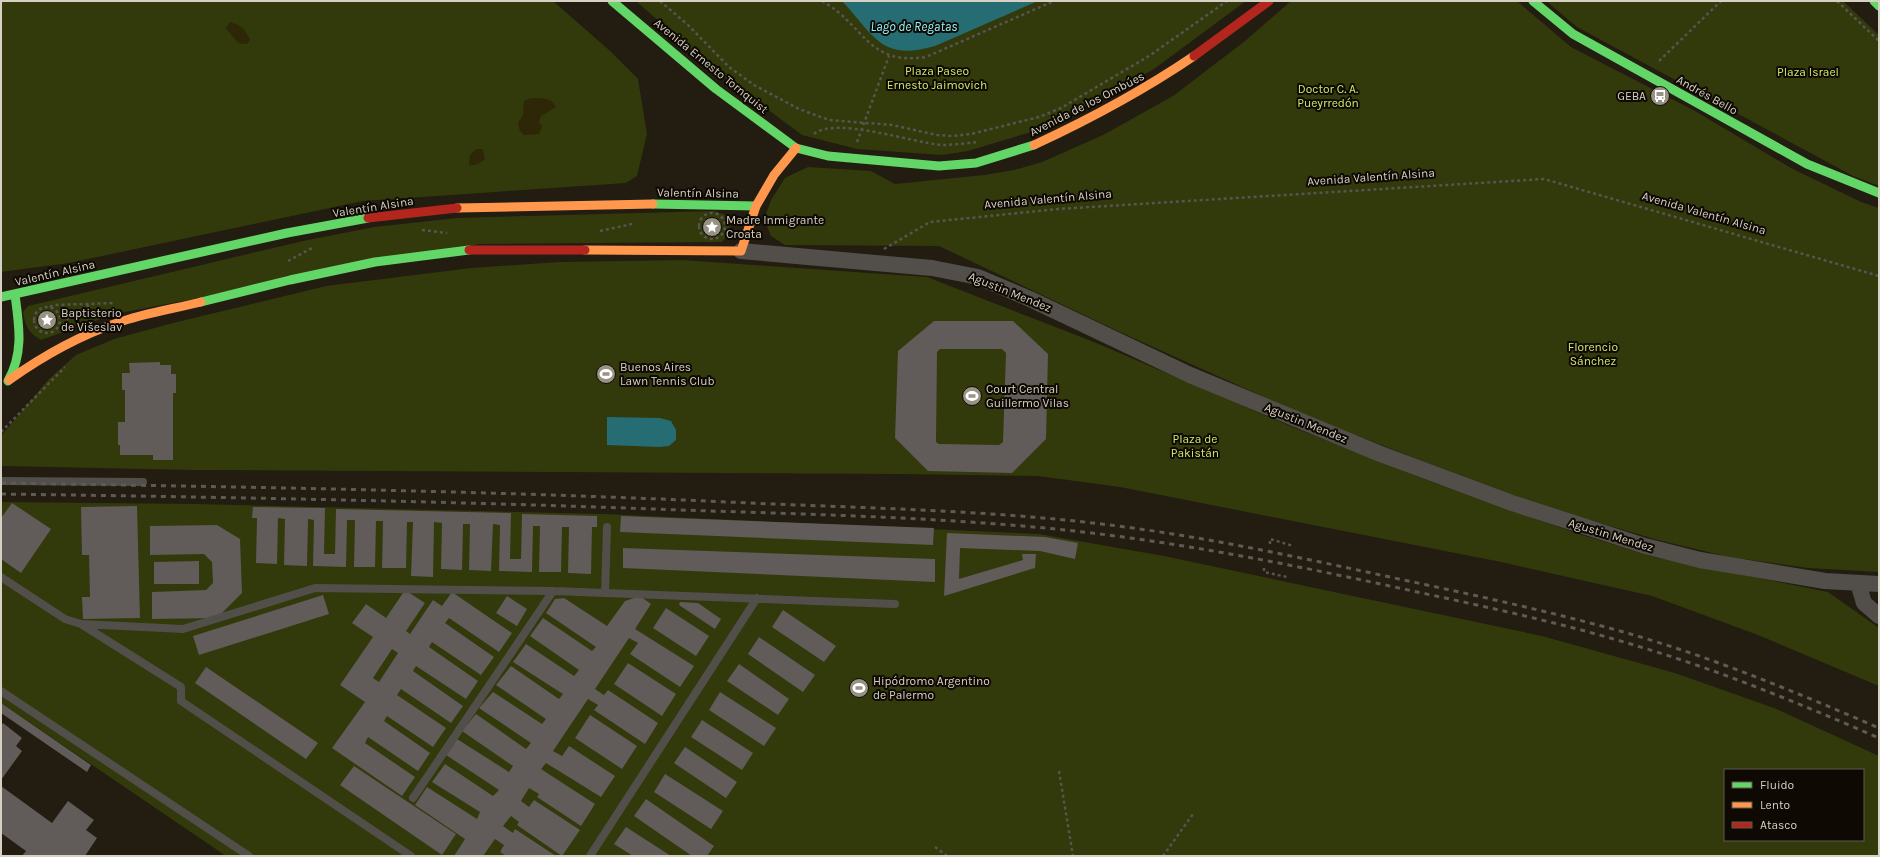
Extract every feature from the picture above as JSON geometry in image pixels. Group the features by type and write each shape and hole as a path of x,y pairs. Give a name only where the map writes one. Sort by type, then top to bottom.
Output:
{"main road":[{"name":"Avenida Ernesto Tornquist","path":"612,1 716,89 796,148"},
{"name":"Avenida de los Ombúes","path":"796,148 816,154 939,166 976,163 1033,145 1068,130 1156,82 1214,43 1269,1"},
{"name":"Andrés Bello","path":"1533,1 1573,34 1807,164 1879,193"},
{"path":"1874,1 1879,6"},
{"path":"1,388 9,380 54,349 119,322 290,280 382,261 466,250 742,250 756,206 774,175 796,148"},
{"name":"Valentín Alsina","path":"1,297 287,233 384,215 446,208 510,206 676,204 756,206"},
{"path":"9,380 18,359 20,345 15,295"},
{"path":"19,330 27,342"},
{"path":"40,349 54,349"}],"street":[{"name":"Agustin Mendez","path":"742,250 932,268 978,277 1030,299 1190,375 1378,453 1512,503 1645,546 1700,560 1792,576 1879,584"},
{"path":"1858,583 1864,603 1879,616"}],"lane":[{"path":"1,481 143,482"},
{"path":"605,593 607,527"},
{"path":"1,577 65,619 81,624 183,630 315,588 553,591 895,604"},
{"path":"413,798 553,591"},
{"path":"590,856 757,598"},
{"path":"81,624 181,687 181,701 411,856"},
{"path":"1,691 249,856"}],"path":[{"path":"660,1 688,25 729,67 754,85 792,106 829,120 892,125 937,135 953,136 971,134 1039,117 1061,108 1149,56 1227,1"},
{"path":"822,1 846,19 871,45 889,56 916,58 926,57 1054,1"},
{"path":"1646,74 1721,1"},
{"path":"1837,1 1879,41"},
{"path":"852,158 889,56"},
{"path":"796,148 819,130 862,129 912,140 944,145 981,142"},
{"name":"Avenida Valentín Alsina","path":"883,249 930,222 1058,209 1544,179 1879,276"},
{"path":"708,214 716,214 719,216 724,222 724,230 722,234 716,239 704,236 700,228 701,220 708,214"},
{"path":"63,328 68,318 89,305"},
{"path":"46,307 54,309 59,315 60,320 57,327 50,332 42,332 38,329 34,322 35,314 38,310 46,307"},
{"path":"1,432 70,361"},
{"path":"1270,544 1270,539 1293,546"},
{"path":"1264,568 1264,572 1287,577"},
{"path":"1059,771 1073,856"},
{"path":"1163,856 1193,814"},
{"path":"936,847 947,856"}],"green space":[{"path":"1,1 553,1 609,50 638,79 647,134 637,176 626,183 363,201 69,263 1,272"},
{"name":"Plaza Paseo Ernesto Jaimovich","path":"636,1 1246,1 1154,69 1109,95 1031,132 968,151 942,155 857,149 802,135 708,65"},
{"name":"Florencio Sánchez","path":"1291,1 1517,1 1571,47 1695,111 1791,168 1861,202 1879,208 1879,572 1808,568 1729,557 1658,540 1542,506 1309,417 1122,333 939,246 785,245 771,236 766,224 766,214 771,200 785,178 808,167 871,171 895,184 984,175 1014,170 1042,162 1103,135 1173,96 1245,41"},
{"name":"Plaza Israel","path":"1546,1 1843,1 1879,35 1879,186 1853,176 1577,27"},
{"path":"714,211 729,216 730,230 722,242 480,244 115,314 41,340 33,335 28,329 23,312 28,306 303,241 374,227 457,218"},
{"name":"Buenos Aires Lawn Tennis Club","path":"683,260 927,277 1094,342 1295,428 1432,482 1579,534 1654,557 1828,592 1879,628 1879,686 1758,635 1652,596 1501,562 1120,487 1038,476 194,470 1,466 1,436 49,379 76,355 114,339 173,323 326,286 471,268 559,262"},
{"name":"Hipódromo Argentino de Palermo","path":"1,502 197,504 604,514 1039,534 1164,556 1542,636 1675,673 1774,708 1879,756 1879,856 226,856 1,703"}],"sand":[{"path":"230,22 240,26 244,30 250,40 247,44 238,43 226,28"},
{"path":"531,98 542,98 549,100 556,107 541,116 539,122 542,126 539,134 524,135 520,131 518,123 523,115 524,101"},
{"path":"476,149 483,149 485,159 478,164 469,165 470,155"}],"water":[{"name":"Lago de Regatas","path":"842,1 1038,1 935,46 917,50 902,50 890,48 880,42"},
{"path":"607,417 660,418 671,421 676,430 676,440 669,446 659,447 607,445"}],"building":[{"name":"Court Central Guillermo Vilas","path":"934,321 1013,321 1048,354 1046,439 1012,473 928,471 895,438 898,351","holes":["940,349 1002,349 1006,353 1003,442 999,445 939,444 936,442 937,352"]},
{"path":"160,362 160,365 171,365 171,374 176,374 176,393 173,393 173,460 153,460 153,455 120,455 120,445 118,445 118,422 125,422 125,390 122,390 122,373 130,373 129,363"},
{"path":"12,503 51,529 21,573 1,559 1,518"},
{"path":"137,506 140,618 83,619 82,597 90,597 89,555 82,555 81,507"},
{"path":"253,507 325,508 324,554 335,554 336,509 511,513 510,559 521,559 522,514 597,516 597,527 592,527 591,574 568,573 569,527 562,527 561,572 539,572 540,526 533,526 532,572 499,571 500,525 493,524 491,571 469,570 470,524 463,524 462,570 441,569 442,523 434,522 433,577 411,576 413,522 407,522 406,568 382,568 383,521 376,521 375,567 354,567 355,520 347,520 346,567 313,566 314,520 308,519 307,566 284,565 285,519 278,518 277,564 256,563 257,518 252,518"},
{"path":"621,516 934,528 933,545 620,532"},
{"path":"217,525 240,539 242,593 217,618 152,619 152,592 206,590 213,583 212,562 204,554 150,555 150,526"},
{"path":"947,533 1045,537 1078,543 1075,559 1040,551 960,548 959,579 1023,560 1022,554 1036,554 1035,568 944,596"},
{"path":"623,548 935,559 935,582 623,568"},
{"path":"199,561 199,584 154,584 154,562"},
{"path":"405,590 425,603 406,631 410,634 433,600 442,606 452,592 512,633 499,652 449,618 445,623 494,657 481,675 432,642 429,647 478,681 466,699 416,666 413,671 463,706 451,723 401,689 397,695 446,728 433,747 387,716 384,721 430,753 418,771 368,737 365,743 415,777 402,796 332,748 365,702 340,685 373,637 352,623 366,604 386,618","holes":["392,649 398,653 379,682 373,678"]},
{"path":"323,595 329,614 199,655 193,636"},
{"path":"507,596 527,609 517,626 496,613"},
{"path":"640,596 651,604 635,629 694,666 680,687 630,654 638,643 629,638 595,689 604,695 608,690 658,723 645,744 594,710 598,705 588,699 553,751 562,756 569,746 615,776 601,797 546,763 541,769 595,804 581,826 537,797 539,794 529,788 521,801 529,807 534,800 580,830 562,856 517,825 519,822 511,816 503,826 513,833 515,829 556,856 506,856 500,852 504,845 495,839 483,856 454,856 465,839 415,805 427,787 477,819 480,812 432,782 445,764 493,796 499,790 446,755 457,739 509,772 513,766 462,731 476,714 526,749 531,743 479,708 493,692 542,724 546,719 496,685 511,666 559,699 563,694 513,662 526,644 574,676 579,670 530,636 543,618 592,651 596,647 546,613 555,599 564,598 607,626 625,601"},
{"path":"680,602 698,603 721,619 715,629 679,605"},
{"path":"666,608 709,636 696,656 653,628"},
{"path":"783,610 836,646 824,662 772,627"},
{"path":"759,637 815,675 803,692 748,654"},
{"path":"628,663 676,694 662,716 614,684"},
{"path":"739,664 789,699 778,715 727,681"},
{"path":"206,667 318,743 306,759 195,683"},
{"path":"720,692 776,728 764,746 709,710"},
{"path":"1,703 91,765 87,772 1,713"},
{"path":"590,715 637,746 622,769 575,738"},
{"path":"702,720 753,753 742,770 691,737"},
{"path":"3,723 22,738 16,746 22,751 1,780 1,726"},
{"path":"685,747 737,782 726,798 674,763"},
{"path":"354,766 456,834 442,855 340,785"},
{"path":"665,774 723,811 711,829 654,792"},
{"path":"1,786 52,823 68,801 94,820 86,830 97,838 85,856 22,856 26,851 1,833"},
{"path":"646,799 714,846 707,856 692,856 634,816"},
{"path":"626,827 671,856 633,856 614,844"}],"railway":[{"path":"1,483 562,495 964,512 1093,523 1203,539 1313,560 1497,600 1609,628 1678,649 1746,673 1879,728"},
{"path":"1,494 572,506 807,514 1014,525 1143,540 1221,552 1376,583 1478,605 1614,639 1706,668 1879,738"}],"traffic: fast":[{"path":"612,1 716,89 796,148 828,156 939,166 976,163 1034,145"},
{"path":"1533,1 1573,34 1807,164 1879,193"},
{"path":"1874,1 1879,6"},
{"path":"653,204 756,206"},
{"path":"1,297 287,233 368,218"},
{"path":"201,302 290,280 375,262 469,250"},
{"path":"8,381 16,360 19,339 15,295"}],"traffic: slow":[{"path":"1034,145 1116,104 1156,81 1194,56"},
{"path":"585,250 741,251 756,206 774,175 796,148"},
{"path":"457,208 653,204"},
{"path":"9,380 61,347 88,334 138,316 201,302"}],"traffic: jam":[{"path":"1194,56 1269,1"},
{"path":"368,218 457,208"},
{"path":"469,250 585,250"}],"place":[{"name":"GEBA","path":"1660,96"},
{"name":"Madre Inmigrante Croata","path":"712,227"},
{"name":"Baptisterio de Višeslav","path":"47,320"},
{"name":"Buenos Aires Lawn Tennis Club","path":"606,374"},
{"name":"Court Central Guillermo Vilas","path":"972,396"},
{"name":"Hipódromo Argentino de Palermo","path":"859,688"}],"park label":[{"name":"Doctor C. A. Pueyrredón","path":"1328,96"},
{"name":"Plaza de Pakistán","path":"1195,446"}]}
